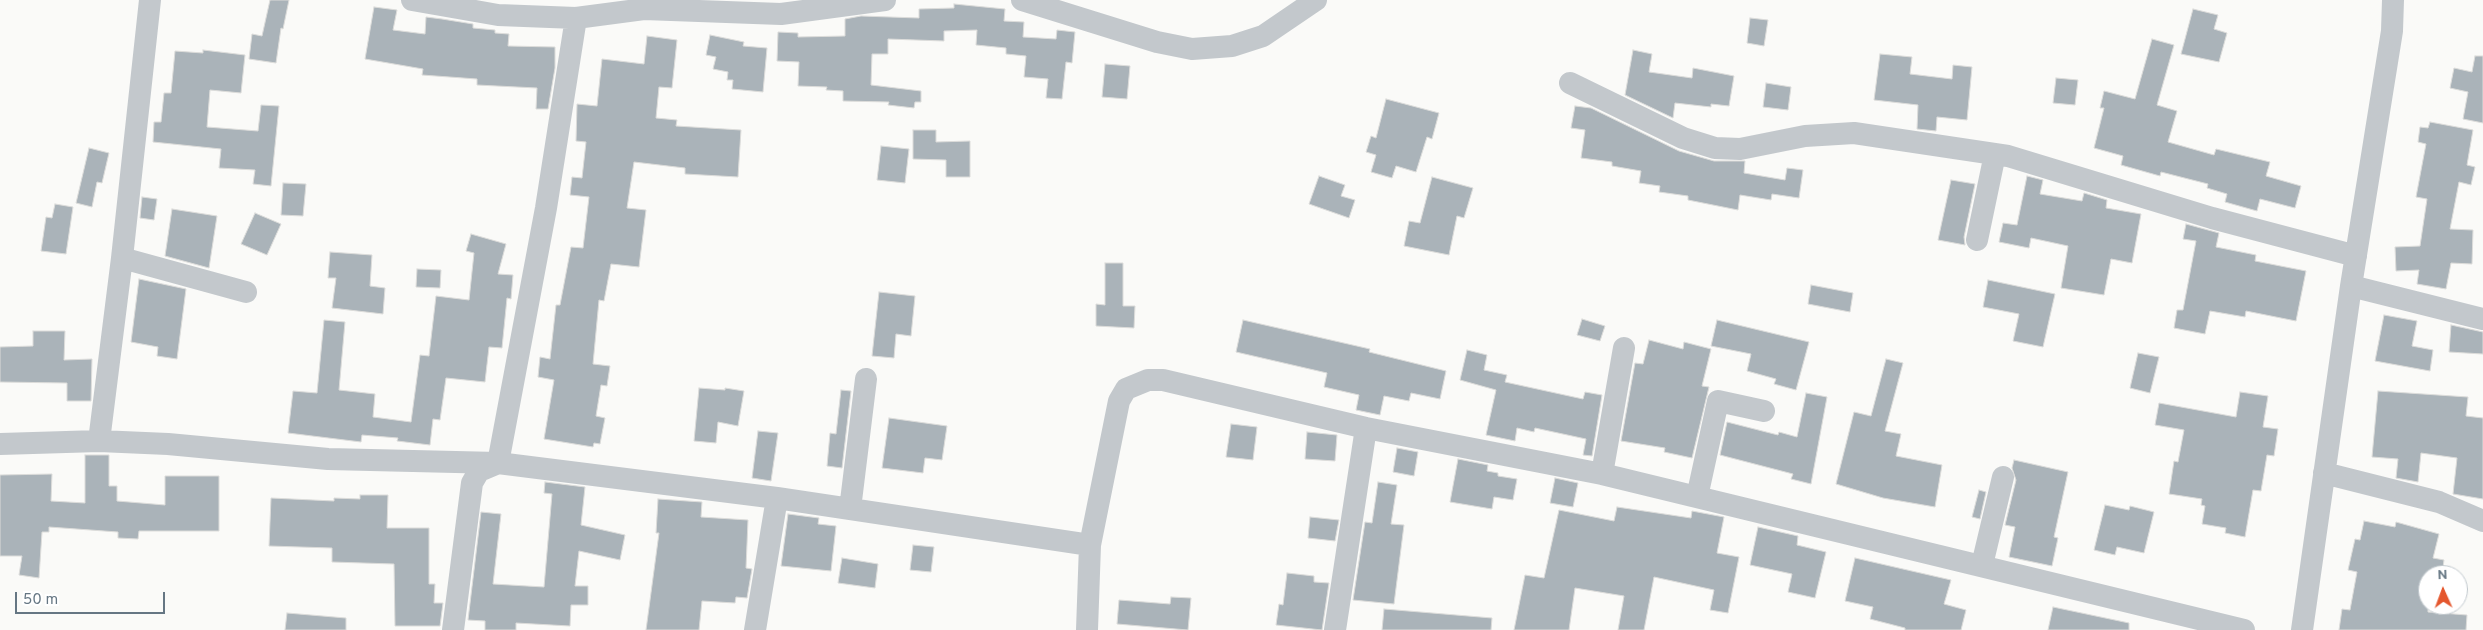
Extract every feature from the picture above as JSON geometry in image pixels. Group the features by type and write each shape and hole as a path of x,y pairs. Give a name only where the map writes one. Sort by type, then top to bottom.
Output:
{"street":[{"path":"99,441 122,258 150,0"},
{"path":"412,0 498,15 576,18 645,4 781,14 885,0"},
{"path":"1022,0 1157,42 1192,49 1232,46 1263,36 1316,0"},
{"path":"2302,630 2351,286 2392,31 2393,0"},
{"path":"498,463 546,208 576,18"},
{"path":"1570,83 1683,138 1715,148 1740,149 1805,136 1854,133 1995,154 2058,170 2212,218 2356,256"},
{"path":"1977,240 1995,154"},
{"path":"122,258 246,292"},
{"path":"2351,286 2483,319"},
{"path":"1602,474 1624,348"},
{"path":"850,509 866,378"},
{"path":"1087,630 1090,545 1119,401 1126,389 1136,383 1148,380 1163,380 1366,428 1602,474 2244,630"},
{"path":"1697,497 1718,401 1764,411"},
{"path":"1335,630 1366,428"},
{"path":"0,444 99,441 168,444 328,459 498,463 777,498 1090,545"},
{"path":"453,630 472,483 479,471 498,463"},
{"path":"2324,472 2439,502 2483,521"},
{"path":"1982,565 2003,477"},
{"path":"755,630 777,498"}],"building":[{"path":"270,0 289,0 283,29 281,28 276,63 249,59 252,34 262,36"},
{"path":"954,4 1005,9 1004,21 1024,22 1023,37 1056,39 1057,30 1075,32 1072,63 1066,62 1062,99 1046,98 1048,79 1024,77 1026,56 1006,54 1006,48 976,45 977,30 944,31 944,41 888,39 888,54 872,54 871,85 921,91 921,102 915,102 914,108 888,105 889,102 843,101 843,91 826,90 827,87 798,86 799,62 777,61 778,32 798,33 798,37 845,36 845,19 861,16 919,18 919,9 954,8"},
{"path":"374,7 397,10 393,30 425,34 426,17 473,24 473,28 495,30 495,33 509,34 508,46 555,47 555,68 548,109 536,109 537,88 477,85 477,79 422,75 423,69 365,59"},
{"path":"2193,9 2218,15 2214,29 2227,33 2219,62 2181,54"},
{"path":"1750,18 1768,20 1764,46 1747,43"},
{"path":"710,35 744,42 743,46 767,48 763,92 732,89 733,80 727,80 728,72 713,69 716,57 706,55"},
{"path":"647,36 677,40 672,88 659,87 656,118 677,120 676,126 741,130 738,177 685,174 685,168 634,162 627,208 646,210 639,267 611,264 604,301 599,300 593,364 610,366 607,386 601,385 596,416 605,418 600,444 594,443 593,447 544,439 554,380 538,377 540,357 550,359 556,305 560,305 571,247 583,248 589,197 570,195 572,177 582,178 586,142 576,141 577,104 597,106 602,59 644,64"},
{"path":"2152,39 2174,45 2157,105 2177,111 2168,142 2214,155 2216,149 2270,162 2266,176 2301,186 2295,208 2260,199 2257,211 2225,202 2227,194 2207,188 2208,184 2161,172 2160,176 2121,165 2123,156 2094,148 2104,108 2100,108 2104,91 2135,99"},
{"path":"203,50 245,55 241,93 210,90 207,127 258,131 261,105 279,106 271,186 253,184 255,170 219,168 221,149 153,142 154,122 161,122 164,93 171,93 175,51 203,53"},
{"path":"1633,50 1652,54 1649,72 1692,78 1693,68 1734,76 1729,106 1711,104 1711,107 1675,103 1673,118 1625,95"},
{"path":"1880,54 1912,57 1910,74 1952,79 1953,65 1972,67 1967,120 1937,117 1936,131 1917,129 1918,105 1874,100"},
{"path":"2475,56 2483,56 2483,123 2463,119 2468,92 2450,88 2454,68 2472,72"},
{"path":"1105,64 1130,66 1127,99 1102,97"},
{"path":"2056,78 2078,80 2075,105 2053,103"},
{"path":"1766,83 1791,87 1788,110 1763,107"},
{"path":"1386,99 1439,113 1432,139 1427,137 1416,172 1396,166 1392,178 1371,172 1376,155 1366,152 1371,136 1376,138"},
{"path":"1575,106 1591,108 1679,151 1714,161 1745,161 1744,173 1785,180 1787,168 1803,170 1799,198 1772,194 1771,200 1740,195 1738,210 1688,200 1688,196 1659,192 1660,186 1639,183 1641,171 1612,166 1612,162 1581,158 1585,130 1571,128"},
{"path":"2430,122 2473,130 2467,165 2475,167 2471,185 2459,182 2450,229 2473,230 2472,264 2451,263 2446,289 2417,284 2419,270 2396,271 2395,247 2420,246 2427,199 2416,197 2426,144 2418,142 2420,127 2428,128"},
{"path":"913,130 936,130 936,142 970,141 970,177 946,177 946,160 913,159"},
{"path":"881,146 909,149 905,183 877,180"},
{"path":"89,148 109,153 102,183 97,182 92,207 76,203"},
{"path":"1319,176 1345,185 1341,196 1355,200 1349,218 1309,204"},
{"path":"2027,176 2043,180 2040,194 2082,201 2084,193 2107,200 2106,208 2141,214 2132,263 2111,259 2104,295 2061,288 2068,246 2031,238 2029,248 1999,242 2003,223 2017,225"},
{"path":"1432,177 1473,188 1464,218 1457,216 1449,255 1404,246 1409,221 1420,223"},
{"path":"1951,180 1975,184 1964,237 1965,245 1938,240"},
{"path":"283,183 306,184 303,216 281,215"},
{"path":"142,197 157,199 154,220 140,218"},
{"path":"55,204 73,207 66,254 41,251 46,217 52,218"},
{"path":"172,209 217,216 209,268 165,256"},
{"path":"255,213 281,224 267,255 241,244"},
{"path":"2186,224 2219,233 2216,247 2256,255 2255,261 2306,271 2296,321 2246,311 2245,317 2210,311 2205,334 2174,328 2177,310 2183,310 2196,241 2183,239"},
{"path":"471,234 506,244 498,274 513,275 511,299 507,298 502,348 489,347 485,382 446,378 440,420 433,419 430,445 397,441 398,438 362,435 361,442 288,433 293,391 317,393 324,320 345,322 339,390 375,394 373,417 411,422 420,355 429,356 436,296 469,300 474,253 466,251"},
{"path":"330,252 372,255 370,286 385,288 383,314 332,308 336,278 328,278"},
{"path":"1105,263 1123,263 1123,306 1135,306 1134,328 1096,326 1096,304 1105,305"},
{"path":"417,269 441,270 440,288 416,287"},
{"path":"139,279 186,289 177,359 157,356 158,347 131,342"},
{"path":"1988,280 2055,294 2043,347 2013,341 2019,314 1983,307"},
{"path":"1811,285 1853,293 1850,312 1808,304"},
{"path":"879,292 915,296 911,336 896,334 894,358 872,356"},
{"path":"2384,315 2417,321 2412,346 2433,350 2430,371 2375,361"},
{"path":"1582,319 1605,326 1600,341 1577,335"},
{"path":"1243,320 1370,349 1369,352 1446,371 1440,399 1411,393 1409,401 1384,396 1380,415 1356,410 1359,395 1324,387 1327,373 1236,352"},
{"path":"1717,320 1809,342 1796,390 1774,384 1776,379 1747,371 1751,354 1711,346"},
{"path":"2451,325 2483,332 2483,354 2449,352"},
{"path":"33,331 65,331 64,360 92,359 91,401 67,401 67,383 0,382 0,347 33,346"},
{"path":"1649,340 1683,349 1684,342 1711,349 1702,386 1709,387 1692,458 1664,452 1665,448 1621,441 1635,363 1643,364"},
{"path":"1467,350 1487,355 1484,370 1507,375 1505,382 1583,399 1585,392 1602,395 1592,456 1583,455 1586,439 1535,428 1534,432 1517,428 1515,441 1486,435 1496,390 1460,380"},
{"path":"2138,353 2159,357 2150,393 2130,388"},
{"path":"1886,359 1903,363 1885,431 1901,434 1896,456 1942,465 1935,507 1883,498 1836,484 1854,412 1871,416"},
{"path":"699,388 725,390 725,388 744,391 738,426 718,422 716,443 694,441"},
{"path":"841,390 851,391 842,468 827,466 830,433 836,434"},
{"path":"2378,391 2468,397 2466,416 2483,418 2483,499 2453,494 2457,458 2421,453 2418,482 2396,478 2398,459 2372,457"},
{"path":"2240,392 2268,396 2263,427 2278,429 2274,456 2267,455 2261,491 2253,490 2245,537 2225,533 2226,528 2202,524 2205,506 2201,505 2202,499 2169,494 2174,461 2178,462 2184,430 2155,425 2159,403 2236,417"},
{"path":"1806,393 1827,397 1811,484 1791,479 1793,474 1720,455 1727,422 1778,435 1779,432 1797,437"},
{"path":"889,418 947,426 942,460 925,458 923,473 882,468"},
{"path":"1231,424 1257,427 1253,460 1226,457"},
{"path":"758,431 778,433 771,481 752,478"},
{"path":"1307,432 1337,435 1335,461 1305,459"},
{"path":"1397,448 1418,452 1414,476 1393,472"},
{"path":"85,455 109,455 109,486 117,486 117,501 165,505 165,476 219,476 219,531 139,531 138,539 118,538 118,532 49,527 49,532 42,532 39,578 19,575 22,556 0,556 0,475 52,474 51,501 85,503"},
{"path":"1458,459 1488,465 1487,471 1498,473 1498,476 1517,479 1513,500 1494,497 1492,509 1450,502"},
{"path":"2014,460 2068,472 2054,537 2058,538 2052,566 2009,557 2015,527 2005,525 2016,480 2012,468"},
{"path":"1555,478 1578,483 1573,507 1550,503"},
{"path":"545,482 585,487 581,525 625,535 620,560 579,551 575,586 588,586 588,605 571,605 570,626 516,623 516,630 485,630 485,621 468,620 481,512 501,514 493,584 544,587 552,494 544,493"},
{"path":"1378,482 1397,485 1391,524 1404,525 1394,604 1353,600 1365,522 1372,523"},
{"path":"1979,490 1986,492 1980,519 1972,517"},
{"path":"360,495 388,495 387,528 429,528 429,584 435,584 434,603 443,603 440,626 395,626 394,564 332,562 332,548 269,546 271,498 334,501 334,498 360,499"},
{"path":"658,499 702,502 701,517 748,520 746,568 752,569 747,598 736,597 735,603 702,601 699,630 646,630 659,533 656,533"},
{"path":"2105,505 2129,510 2130,506 2154,512 2144,553 2117,547 2115,555 2094,550"},
{"path":"1617,507 1691,518 1692,511 1724,517 1717,553 1739,557 1728,613 1710,610 1714,590 1654,577 1644,630 1618,630 1624,596 1575,588 1569,630 1514,630 1525,575 1544,578 1559,510 1614,521"},
{"path":"788,514 819,518 818,524 836,526 831,571 781,566"},
{"path":"1310,517 1339,520 1335,541 1308,538"},
{"path":"2364,521 2395,527 2396,522 2439,534 2433,558 2444,560 2443,565 2418,565 2418,615 2467,615 2466,630 2339,630 2342,609 2350,610 2357,572 2348,570 2355,539 2360,540"},
{"path":"1758,527 1798,536 1797,545 1826,552 1815,598 1788,592 1792,574 1750,565"},
{"path":"913,545 934,547 931,572 910,570"},
{"path":"842,558 878,564 875,588 838,583"},
{"path":"1855,558 1951,580 1944,604 1966,610 1961,630 1905,630 1905,628 1870,619 1873,607 1845,601"},
{"path":"1287,573 1314,576 1314,582 1329,583 1322,630 1276,625 1279,604 1283,605"},
{"path":"1171,597 1191,598 1188,630 1117,624 1119,600 1170,604"},
{"path":"2053,607 2129,623 2129,630 2048,630"},
{"path":"1384,609 1492,618 1491,630 1382,630"},
{"path":"287,613 346,618 346,630 285,630"}]}
